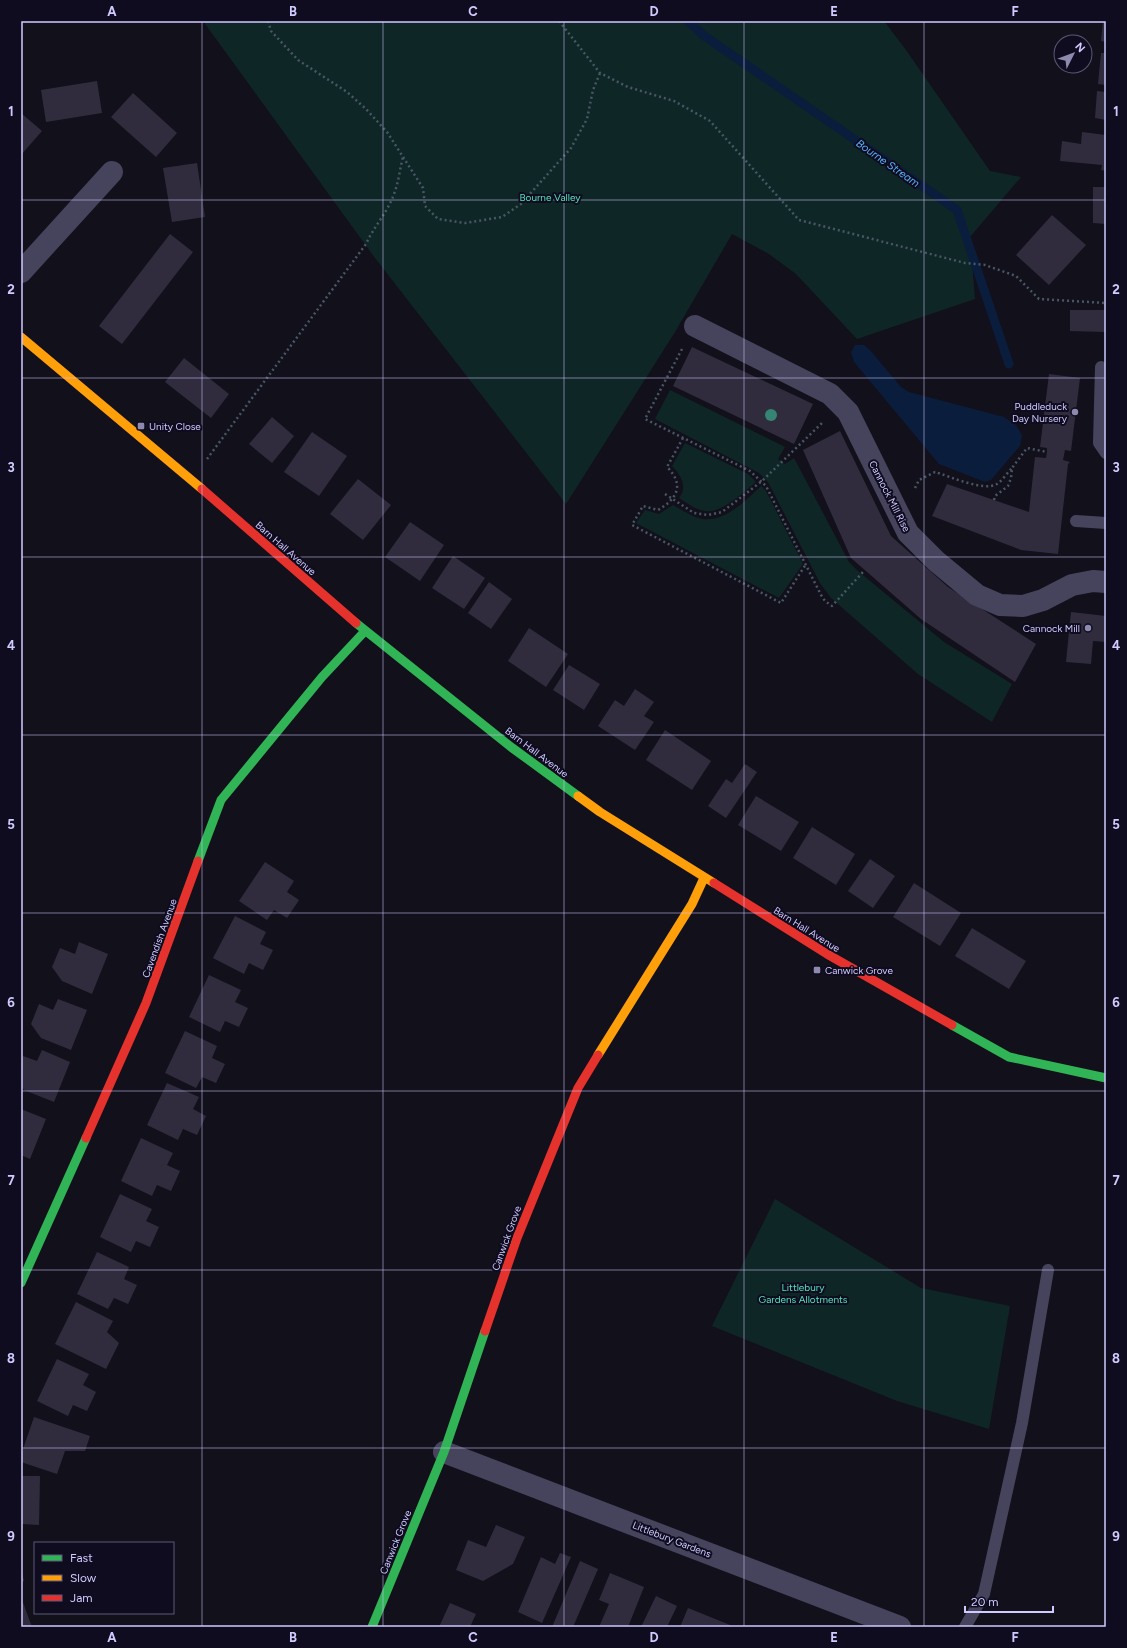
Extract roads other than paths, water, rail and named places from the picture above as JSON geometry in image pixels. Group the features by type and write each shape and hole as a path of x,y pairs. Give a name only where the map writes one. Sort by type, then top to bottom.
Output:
{"street":[{"path":"21,272 112,172"},
{"name":"Cannock Mill Rise","path":"695,326 830,394 848,412 908,533 936,561 977,595 1000,606 1023,606 1044,600 1072,585 1093,581 1106,582"},
{"name":"Barn Hall Avenue","path":"21,337 191,480 365,631 505,742 600,812 704,878 886,989 1009,1057 1106,1078"},
{"name":"Cavendish Avenue","path":"21,1283 146,1003 221,800 322,677 365,631"},
{"name":"Canwick Grove","path":"372,1627 444,1452 516,1238 578,1088 692,904 704,878"},
{"name":"Littlebury Gardens","path":"444,1452 900,1627"}],"lane":[{"path":"1101,367 1099,444 1106,454"},
{"path":"1076,521 1106,523"},
{"path":"965,1627 984,1594 1022,1423 1048,1270"}],"water":[{"path":"855,345 864,345 870,350 901,387 909,392 1004,417 1016,425 1022,435 1020,446 991,480 985,482 939,464 854,362 851,352"}],"waterway":[{"name":"Bourne Stream","path":"688,21 703,35 957,210 1009,364"}],"place":[{"name":"Puddleduck Day Nursery","path":"1075,412"},
{"name":"Unity Close","path":"141,426"},
{"name":"Cannock Mill","path":"1088,628"},
{"name":"Canwick Grove","path":"817,970"}],"park label":[{"name":"Bourne Valley","path":"550,197"},
{"name":"Littlebury Gardens Allotments","path":"803,1292"}]}
